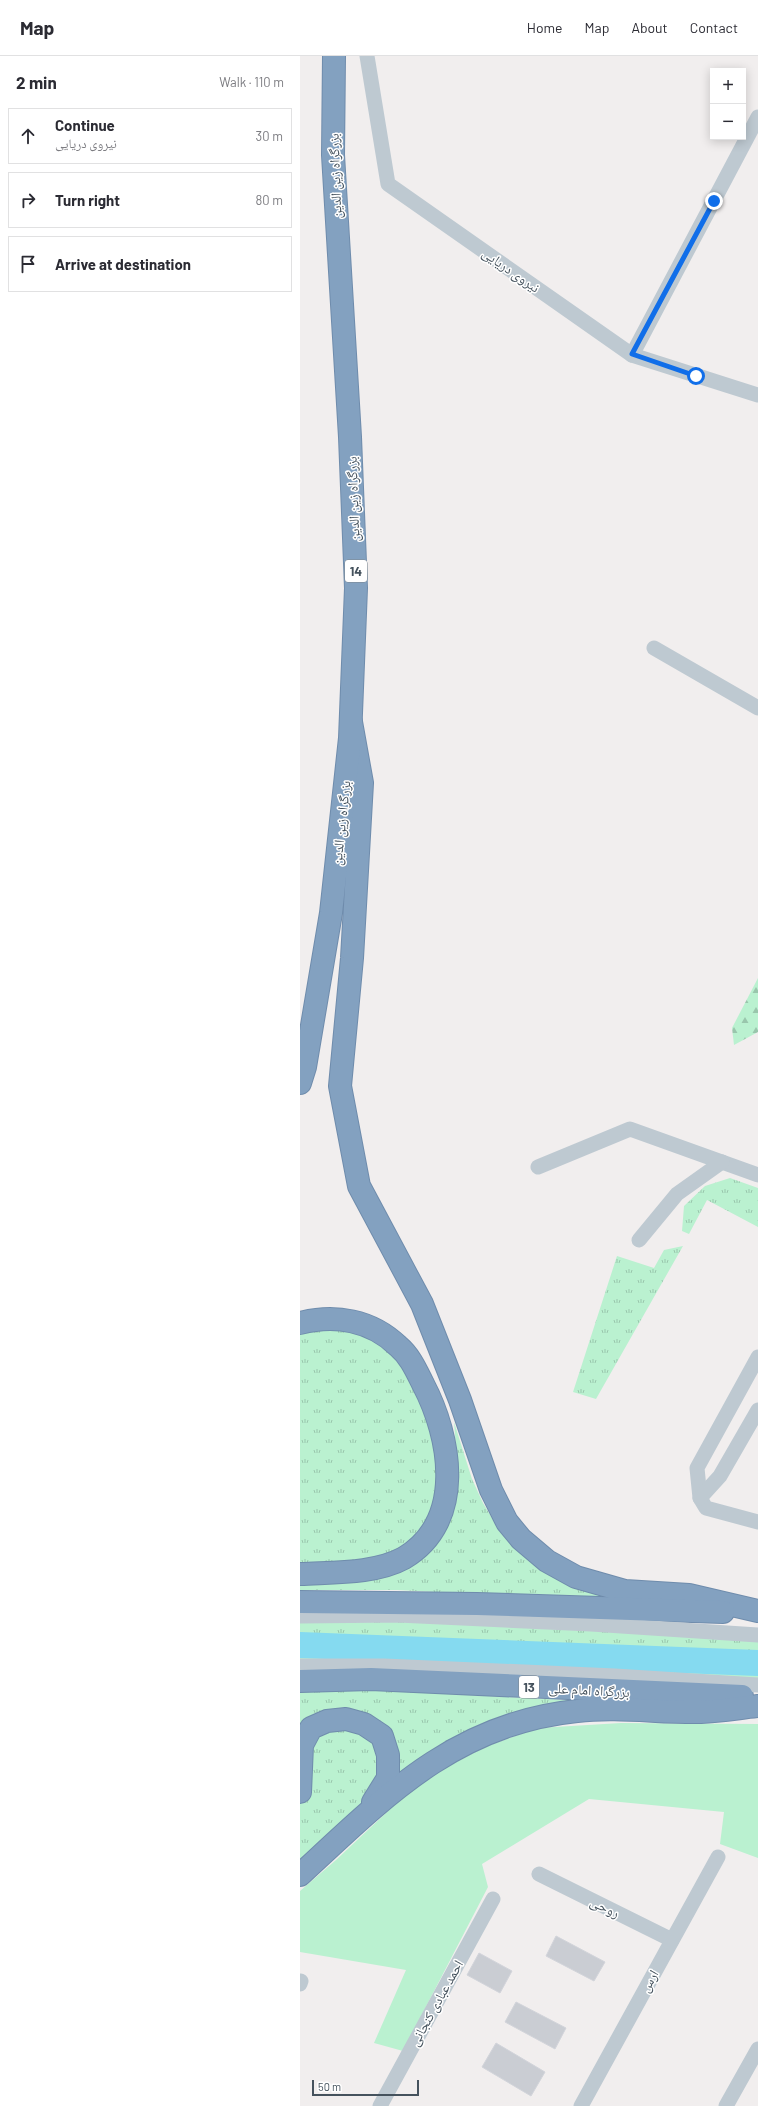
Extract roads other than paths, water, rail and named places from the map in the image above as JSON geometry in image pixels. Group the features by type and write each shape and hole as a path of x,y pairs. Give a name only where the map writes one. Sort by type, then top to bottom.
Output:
{"highway":[{"name":"بزرگراه زین الدین","path":"300,1083 305,1067 332,913 351,722 356,588 350,437 333,155 334,56"},
{"path":"351,722 362,783 352,958 340,1086 359,1186 422,1304 460,1400 491,1490 507,1522 521,1539 547,1561 576,1577 625,1591 689,1595 758,1612"},
{"path":"300,1323 329,1319 350,1320 369,1326 399,1346 413,1363 432,1401 446,1449 448,1478 446,1500 439,1519 417,1549 402,1559 372,1568 348,1572 300,1574"},
{"path":"300,1602 477,1604 758,1612"},
{"name":"بزرگراه امام علی","path":"300,1682 371,1679 758,1697"},
{"path":"300,1875 367,1813 418,1771 447,1752 492,1730 527,1719 579,1710 640,1709 702,1712 758,1706"},
{"path":"300,1792 302,1745 312,1728 327,1721 346,1720 364,1724 382,1736 388,1754 388,1778 367,1813"}],"street":[{"name":"نیروی دریایی","path":"368,56 388,184 632,354 758,395"},
{"path":"632,354 758,117"},
{"path":"654,648 758,708"},
{"path":"538,1167 630,1129 758,1175"},
{"path":"639,1240 677,1194 722,1162"},
{"path":"758,1357 696,1468 700,1498 706,1508 758,1522"},
{"path":"700,1498 720,1476 758,1410"},
{"path":"300,1616 398,1615 591,1624 758,1635"},
{"path":"300,1666 384,1666 615,1676 758,1685"},
{"name":"ارس","path":"582,2106 718,1857"},
{"name":"روحی","path":"538,1874 672,1940"},
{"name":"احمد عبادی کنجانی","path":"380,2106 493,1899"},
{"path":"726,2106 758,2049"}],"waterway":[{"path":"300,1645 758,1663"}]}
